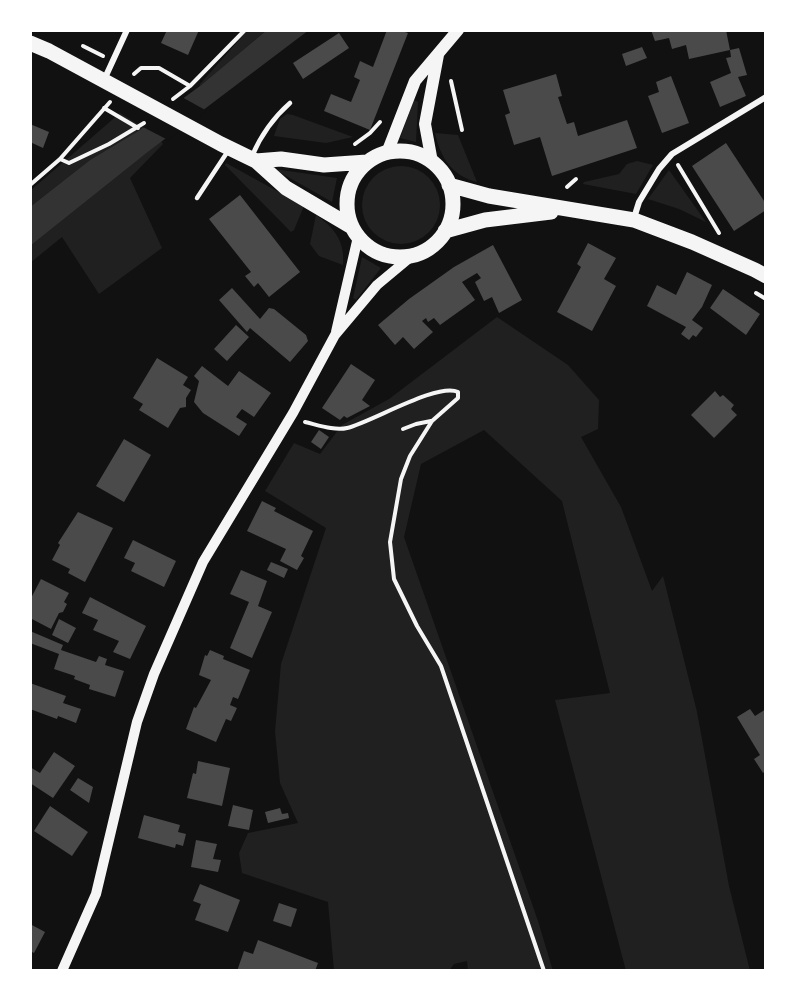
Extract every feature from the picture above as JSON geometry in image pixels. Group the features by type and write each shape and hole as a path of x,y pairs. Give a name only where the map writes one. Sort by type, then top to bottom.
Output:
{"main road":[{"path":"387,153 415,81 458,30"},
{"path":"30,43 254,160 286,188 355,232 369,247 382,254 398,257 412,255 431,246 445,231 451,216 453,201 449,185 442,172 432,162 417,154 401,151 387,153 367,162 324,165 281,159 254,160"},
{"path":"432,162 426,124 438,54"},
{"path":"355,232 347,210 348,192 355,175 367,162"},
{"path":"449,185 489,196 634,220 692,242 766,276"},
{"path":"445,231 485,220 568,210"}],"street":[{"path":"104,80 127,30"},
{"path":"634,220 639,202 659,169 672,154 766,97"},
{"path":"335,335 355,232"},
{"path":"62,971 96,894 137,722 154,674 203,562 293,413 335,335 377,285 412,255"}],"lane":[{"path":"254,160 266,130 290,103"},
{"path":"197,198 225,146"}],"path":[{"path":"172,100 190,86 245,30"},
{"path":"134,74 141,68 159,68 190,86"},
{"path":"449,74 462,130"},
{"path":"30,185 60,159 104,108 138,128"},
{"path":"347,146 356,144 383,118"},
{"path":"60,159 69,163 138,128 146,121"},
{"path":"672,154 719,233"},
{"path":"567,187 576,179"},
{"path":"305,422 345,429 406,403 446,391 458,392 458,398 432,421 410,456 401,479 390,542 394,579 417,626 441,666 544,971"},
{"path":"403,429 432,421"}],"shaded area":[{"path":"248,30 267,30 200,86 200,84"},
{"path":"267,30 309,30 149,151 30,246 30,207 90,160 140,130 200,86"},
{"path":"414,100 418,102 416,142 400,138"},
{"path":"120,113 144,128 90,160 30,207 30,191"},
{"path":"287,114 353,137 326,143 274,136 280,119"},
{"path":"435,133 458,135 477,182 461,175 448,164 440,150"},
{"path":"161,141 163,144 130,178 162,248 99,294 62,237 30,263 30,246"},
{"path":"637,161 653,165 636,194 583,184 619,174 627,164"},
{"path":"226,163 304,206 294,230 291,232 225,165"},
{"path":"401,166 416,169 429,177 437,190 440,205 437,220 429,233 416,241 401,244 386,241 373,233 365,220 362,205 365,190 373,177 386,169"},
{"path":"274,169 337,178 332,202"},
{"path":"669,170 706,222 679,209 648,199"},
{"path":"316,215 329,225 337,236 342,249 343,265 319,256 310,244"},
{"path":"362,257 381,268 356,300 353,298"},
{"path":"497,317 568,365 599,400 598,429 581,437 621,507 652,591 663,576 697,712 729,886 750,971 626,971 555,700 610,693 562,501 484,430 421,464 404,537 538,921 553,971 468,971 467,961 454,964 449,971 334,971 328,902 242,873 239,853 248,833 298,823 280,783 275,731 281,664 326,528 265,491 294,443 320,454 342,425 389,399"}],"pier":[{"path":"180,96 207,111 168,140 141,126"}],"building":[{"path":"167,30 199,30 188,55 161,43"},
{"path":"387,30 408,33 370,130 324,111 331,94 351,102 360,80 354,77 360,61 373,67"},
{"path":"651,30 726,30 730,50 689,59 686,45 672,49 669,38 655,41"},
{"path":"339,33 349,48 303,79 293,63"},
{"path":"642,47 647,58 626,66 622,54"},
{"path":"739,48 747,75 738,77 746,96 720,107 710,82 731,73 726,58 731,57 730,50"},
{"path":"556,74 562,96 558,97 567,124 574,122 578,136 627,120 637,148 552,176 540,137 514,145 505,115 510,113 503,90"},
{"path":"671,76 689,123 662,133 648,96 659,92 656,82"},
{"path":"30,124 49,132 43,148 30,142"},
{"path":"726,143 766,204 766,210 734,231 692,166"},
{"path":"240,195 300,272 269,297 258,283 254,287 245,276 251,272 209,219"},
{"path":"588,243 616,258 604,279 616,286 592,331 557,312 581,267 577,264"},
{"path":"493,245 522,300 499,313 492,297 484,301 475,282 481,278 477,273 462,282 475,300 440,325 434,318 428,322 426,318 422,321 433,332 414,349 403,337 395,345 378,325 409,299 454,267"},
{"path":"687,272 712,285 702,307 692,320 703,328 696,337 693,335 689,340 681,334 686,327 647,306 657,285 676,295"},
{"path":"232,288 260,319 269,308 274,309 306,335 308,341 290,362 250,328 247,332 219,300"},
{"path":"723,289 760,314 746,335 710,308"},
{"path":"236,325 249,337 227,361 214,349"},
{"path":"157,358 188,377 183,385 191,390 186,398 186,407 180,408 168,428 139,410 143,404 133,398"},
{"path":"351,364 375,380 362,400 370,406 347,418 344,416 340,420 322,408"},
{"path":"202,366 228,386 239,371 271,393 254,417 242,409 238,414 236,417 247,424 239,436 203,413 194,402 199,381 194,376"},
{"path":"715,391 720,397 723,395 734,405 731,409 737,415 714,438 691,415"},
{"path":"319,430 329,437 321,449 311,442"},
{"path":"124,439 151,455 124,502 96,486"},
{"path":"262,501 276,508 274,511 313,531 301,556 304,558 297,570 280,561 286,549 247,531"},
{"path":"78,512 113,528 85,582 68,573 70,569 52,560 60,545 58,543"},
{"path":"133,540 176,561 164,587 131,571 135,563 124,558"},
{"path":"271,562 288,569 284,578 267,570"},
{"path":"241,570 267,581 258,606 272,612 252,658 230,648 249,602 230,594"},
{"path":"41,579 69,593 64,602 67,604 63,612 59,613 51,629 30,618 30,600"},
{"path":"90,597 146,626 130,659 113,652 119,641 93,630 98,620 82,613"},
{"path":"59,619 76,628 68,643 52,635"},
{"path":"30,631 63,645 61,650 96,662 99,656 107,659 105,665 124,671 115,697 89,689 90,685 74,679 75,676 54,669 59,654 30,643"},
{"path":"210,650 224,656 223,659 250,670 238,699 233,697 230,705 237,708 231,721 226,719 216,742 186,729 194,707 196,708 211,680 199,675 205,655 207,656"},
{"path":"30,683 66,696 63,703 81,709 76,723 30,709"},
{"path":"750,709 755,716 766,709 766,770 763,773 754,759 760,755 737,717"},
{"path":"54,752 75,766 53,798 30,783 30,767 40,773"},
{"path":"198,761 230,768 222,806 187,798"},
{"path":"78,778 93,787 89,803 70,790"},
{"path":"233,805 253,810 249,830 228,826"},
{"path":"50,806 88,832 72,856 34,831"},
{"path":"280,808 282,814 288,813 289,818 268,823 265,812"},
{"path":"144,815 180,825 178,832 186,834 183,846 176,844 175,848 138,838"},
{"path":"196,840 217,844 213,859 221,860 218,872 191,867"},
{"path":"200,884 240,900 228,932 195,920 201,904 193,901"},
{"path":"279,903 297,909 291,927 273,921"},
{"path":"30,924 45,932 34,953 30,951"},
{"path":"258,940 318,963 315,971 237,971 244,951 253,954"}]}
